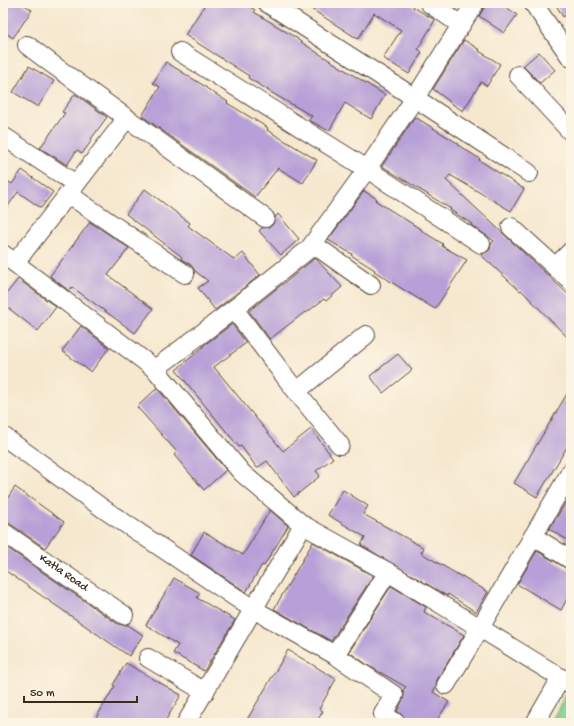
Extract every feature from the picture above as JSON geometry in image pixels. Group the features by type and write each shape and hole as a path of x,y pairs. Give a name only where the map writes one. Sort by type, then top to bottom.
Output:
{"street":[{"path":"268,3 529,173"},
{"path":"430,3 461,25"},
{"path":"155,369 234,309 309,249 368,169 475,3"},
{"path":"532,3 571,58"},
{"path":"27,45 265,218"},
{"path":"180,52 368,169 481,244"},
{"path":"518,75 571,132"},
{"path":"127,118 72,189 9,258 155,369 242,473 304,525 388,572 566,681 535,723"},
{"path":"3,136 185,274"},
{"path":"512,227 571,281"},
{"path":"313,244 371,285"},
{"path":"555,267 571,251"},
{"path":"234,309 296,391 340,445"},
{"path":"296,391 366,335"},
{"path":"3,436 105,510 253,609 335,655 394,695 383,714 396,723"},
{"path":"446,686 571,471"},
{"path":"190,722 205,692 253,609 304,525"},
{"name":"Katla Road","path":"3,532 124,615"},
{"path":"533,536 571,560"},
{"path":"335,655 388,572"},
{"path":"148,658 205,692"}],"green space":[{"path":"569,690 571,691 571,723 550,723"}],"building":[{"path":"3,3 22,3 32,10 13,38 3,31"},
{"path":"206,3 243,3 255,10 254,12 385,95 371,119 345,103 329,131 309,120 312,116 248,78 249,76 185,35"},
{"path":"302,3 415,3 413,7 435,20 418,49 422,52 409,74 383,58 401,30 374,13 358,39"},
{"path":"487,3 501,3 517,15 504,33 479,16"},
{"path":"555,3 571,3 571,12 563,17"},
{"path":"464,40 500,64 487,86 481,82 463,111 433,89"},
{"path":"539,52 555,70 540,83 523,66"},
{"path":"166,62 206,87 228,102 227,103 268,128 267,130 317,160 303,183 278,168 255,197 142,116 160,87 153,83"},
{"path":"29,66 54,81 38,107 13,92"},
{"path":"75,94 107,117 82,154 77,150 67,165 40,148 65,113 62,112"},
{"path":"415,117 459,144 458,145 480,159 479,160 524,189 511,211 450,175 446,180 571,297 571,341 521,290 520,291 481,255 490,250 491,244 494,241 471,225 472,224 450,210 451,209 382,166"},
{"path":"22,170 53,192 41,208 18,192 3,213 3,178 12,184"},
{"path":"145,189 190,223 188,226 235,260 243,253 260,275 215,310 198,288 208,281 195,271 191,265 181,259 182,257 126,214"},
{"path":"364,191 377,199 376,201 443,244 442,246 467,260 435,309 374,271 375,270 351,255 352,254 328,240"},
{"path":"278,214 299,239 281,255 259,231 262,228 270,227"},
{"path":"90,222 129,248 108,275 153,309 135,333 72,287 69,291 50,276"},
{"path":"315,258 342,287 326,301 324,299 270,339 249,311"},
{"path":"18,279 56,307 38,331 3,304 3,298"},
{"path":"232,324 246,343 214,367 283,451 311,429 333,458 316,471 320,476 294,497 267,461 257,468 241,446 239,447 176,370 203,346"},
{"path":"81,326 109,348 91,372 62,351"},
{"path":"398,354 412,370 383,393 370,376"},
{"path":"571,387 571,449 567,447 537,497 514,483"},
{"path":"157,388 226,470 204,490 174,455 177,452 137,407"},
{"path":"15,487 64,522 45,548 9,523 3,522 3,505"},
{"path":"343,490 368,506 363,514 424,548 421,553 488,592 476,612 448,594 447,596 361,545 365,537 328,515"},
{"path":"571,494 571,542 549,529"},
{"path":"270,510 288,526 264,566 262,565 246,592 191,555 204,532 243,555"},
{"path":"313,542 373,576 331,641 274,609"},
{"path":"3,545 118,624 128,625 143,635 129,656 3,569"},
{"path":"537,551 571,571 571,592 561,610 517,584"},
{"path":"174,578 200,593 197,598 235,620 204,671 173,653 178,645 146,625"},
{"path":"391,586 426,607 424,612 464,635 437,680 433,692 449,702 435,723 411,723 406,719 397,711 403,700 403,690 406,687 369,666 349,652"},
{"path":"288,650 336,679 319,709 323,711 316,723 245,723"},
{"path":"126,663 181,695 164,723 93,723 115,686 113,685"}]}
